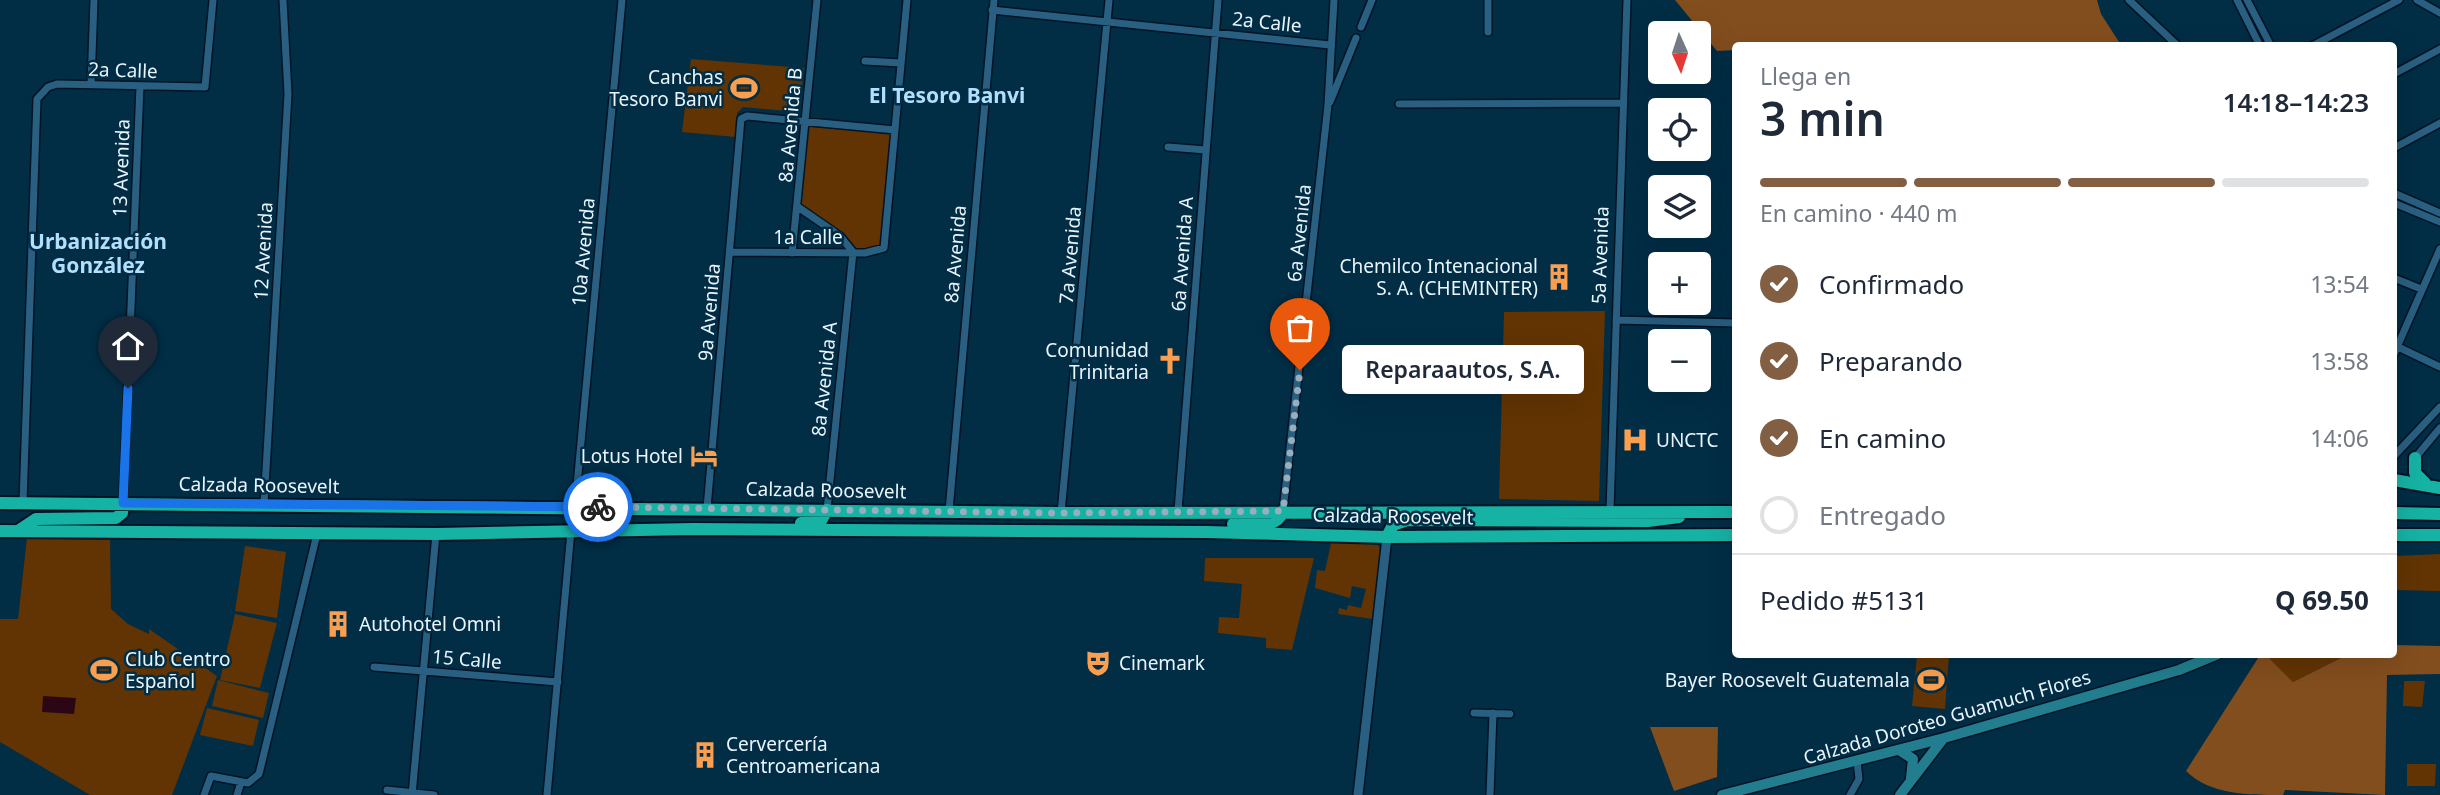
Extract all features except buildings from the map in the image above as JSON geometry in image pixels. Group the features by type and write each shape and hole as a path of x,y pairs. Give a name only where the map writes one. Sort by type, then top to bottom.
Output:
{"highway":[{"path":"2416,458 2415,473 2425,483"},
{"path":"2397,480 2425,483 2440,488"},
{"name":"Calzada Roosevelt","path":"0,503 1061,513 1732,512"},
{"path":"18,531 36,519 116,518 122,513 123,503"},
{"path":"693,529 715,522 814,523 823,519 827,510"},
{"path":"829,531 831,520 836,518 900,518 924,511"},
{"path":"1206,532 1228,524 1272,524 1283,511"},
{"path":"1387,537 1393,525 1407,520 1648,521 1704,511"},
{"path":"2397,513 2440,513"},
{"name":"Calzada Roosevelt","path":"0,531 436,534 693,529 1206,532 1387,537 1732,535"},
{"path":"2397,535 2440,535"}],"main road":[{"name":"Calzada Doroteo Guamuch Flores","path":"1723,795 1944,738 2179,670 2208,658"},
{"path":"1900,795 1944,738"},
{"path":"1898,750 1913,759 1910,782"}],"street":[{"path":"91,84 94,0"},
{"name":"2a Calle","path":"23,502 36,104 40,93 57,84 207,86 213,0"},
{"name":"12 Avenida","path":"264,504 288,94 283,0"},
{"name":"10a Avenida","path":"575,507 622,0"},
{"name":"8a Avenida B","path":"792,253 817,0"},
{"path":"805,123 895,130 907,0"},
{"name":"8a Avenida","path":"949,511 993,0"},
{"name":"7a Avenida","path":"1061,513 1110,0"},
{"name":"6a Avenida A","path":"1178,512 1218,0"},
{"name":"6a Avenida","path":"1283,511 1328,106 1334,0"},
{"path":"1361,27 1372,0"},
{"path":"1488,0 1488,33"},
{"name":"5a Avenida","path":"1610,510 1627,0"},
{"path":"2129,0 2174,42"},
{"path":"2237,0 2258,42"},
{"path":"2258,0 2248,2 2269,42"},
{"path":"2320,42 2399,0"},
{"path":"2417,0 2440,13"},
{"name":"2a Calle","path":"992,10 1330,45"},
{"path":"1328,106 1356,37"},
{"path":"2397,72 2440,49"},
{"path":"865,61 901,63"},
{"name":"13 Avenida","path":"123,503 140,86"},
{"path":"1399,104 1622,103"},
{"name":"9a Avenida","path":"707,508 741,119 747,117 805,123"},
{"path":"2397,146 2440,123"},
{"name":"1a Calle","path":"731,252 853,253 884,248 895,130"},
{"path":"1168,147 1206,150"},
{"path":"2397,194 2440,213"},
{"path":"2397,204 2440,222"},
{"path":"798,207 840,236 853,253"},
{"path":"2397,344 2440,249"},
{"name":"8a Avenida A","path":"827,510 853,253"},
{"path":"2397,279 2421,289"},
{"path":"1616,320 1732,323"},
{"path":"2397,350 2440,367"},
{"path":"2397,453 2440,408"},
{"path":"2416,458 2440,428"},
{"path":"547,795 571,531"},
{"path":"204,795 211,776 248,783 259,774 317,534"},
{"path":"412,794 436,534"},
{"path":"1358,795 1387,537"},
{"name":"15 Calle","path":"374,667 558,682"},
{"path":"1474,713 1510,713"},
{"path":"1490,795 1493,713"},
{"path":"1850,795 1859,779 1857,761"},
{"path":"237,795 241,782"},
{"path":"387,790 434,795"}],"shaded area":[{"path":"1675,0 2097,0 2101,14 2119,42 1732,42 1732,50 1717,51 1712,45 1712,21 1692,21"},
{"name":"Canchas Tesoro Banvi","path":"691,59 804,68 799,112 743,107 737,113 735,137 682,132"},
{"path":"808,126 891,132 881,248 855,250 801,205"},
{"path":"1605,311 1599,501 1499,499 1504,312"},
{"name":"Club Centro Español","path":"27,537 110,537 111,609 128,624 149,634 149,629 217,676 172,795 90,795 0,742 0,619 18,619"},
{"path":"1331,543 1376,543 1380,548 1373,619 1338,614 1339,608 1347,610 1348,605 1361,608 1366,589 1352,586 1350,598 1315,588 1317,570 1325,571"},
{"path":"245,546 286,552 277,618 235,611"},
{"path":"2440,554 2440,591 2397,590 2397,556"},
{"path":"1205,558 1314,558 1292,650 1266,648 1266,638 1218,633 1219,617 1239,618 1242,584 1204,581"},
{"path":"235,614 277,623 260,688 220,680"},
{"path":"2397,645 2440,646 2440,674 2387,675 2385,795 2285,790 2283,795 2244,794 2207,785 2186,771 2258,658 2269,658 2293,682 2341,658 2397,658"},
{"name":"Bayer Roosevelt Guatemala","path":"1917,658 1949,658 1945,709 1912,706"},
{"path":"2269,658 2341,658 2293,682"},
{"path":"218,680 269,693 263,718 212,706"},
{"path":"2404,681 2425,681 2422,707 2403,706"},
{"path":"43,696 76,698 74,714 42,712"},
{"path":"207,708 259,720 253,746 200,735"},
{"path":"1650,727 1718,727 1717,777 1674,791"},
{"path":"2407,764 2436,764 2435,786 2407,786"}],"way so far":[{"path":"598,507 1061,513 1283,511 1300,370"}],"place":[{"name":"Canchas Tesoro Banvi","path":"744,88"},
{"name":"Chemilco Intenacional S. A. (CHEMINTER)","path":"1559,277"},
{"name":"Comunidad Trinitaria","path":"1170,361"},
{"name":"Reparaautos, S.A.","path":"1300,370"},
{"name":"UNCTC","path":"1635,440"},
{"name":"Lotus Hotel","path":"704,456"},
{"name":"Autohotel Omni","path":"338,624"},
{"name":"Cinemark","path":"1098,663"},
{"name":"Club Centro Español","path":"104,670"},
{"name":"Bayer Roosevelt Guatemala","path":"1931,680"},
{"name":"Cervercería Centroamericana","path":"705,755"}],"district":[{"name":"El Tesoro Banvi","path":"947,96"},
{"name":"Urbanización González","path":"98,254"}],"route":[{"path":"128,388 123,503 598,507"}]}
